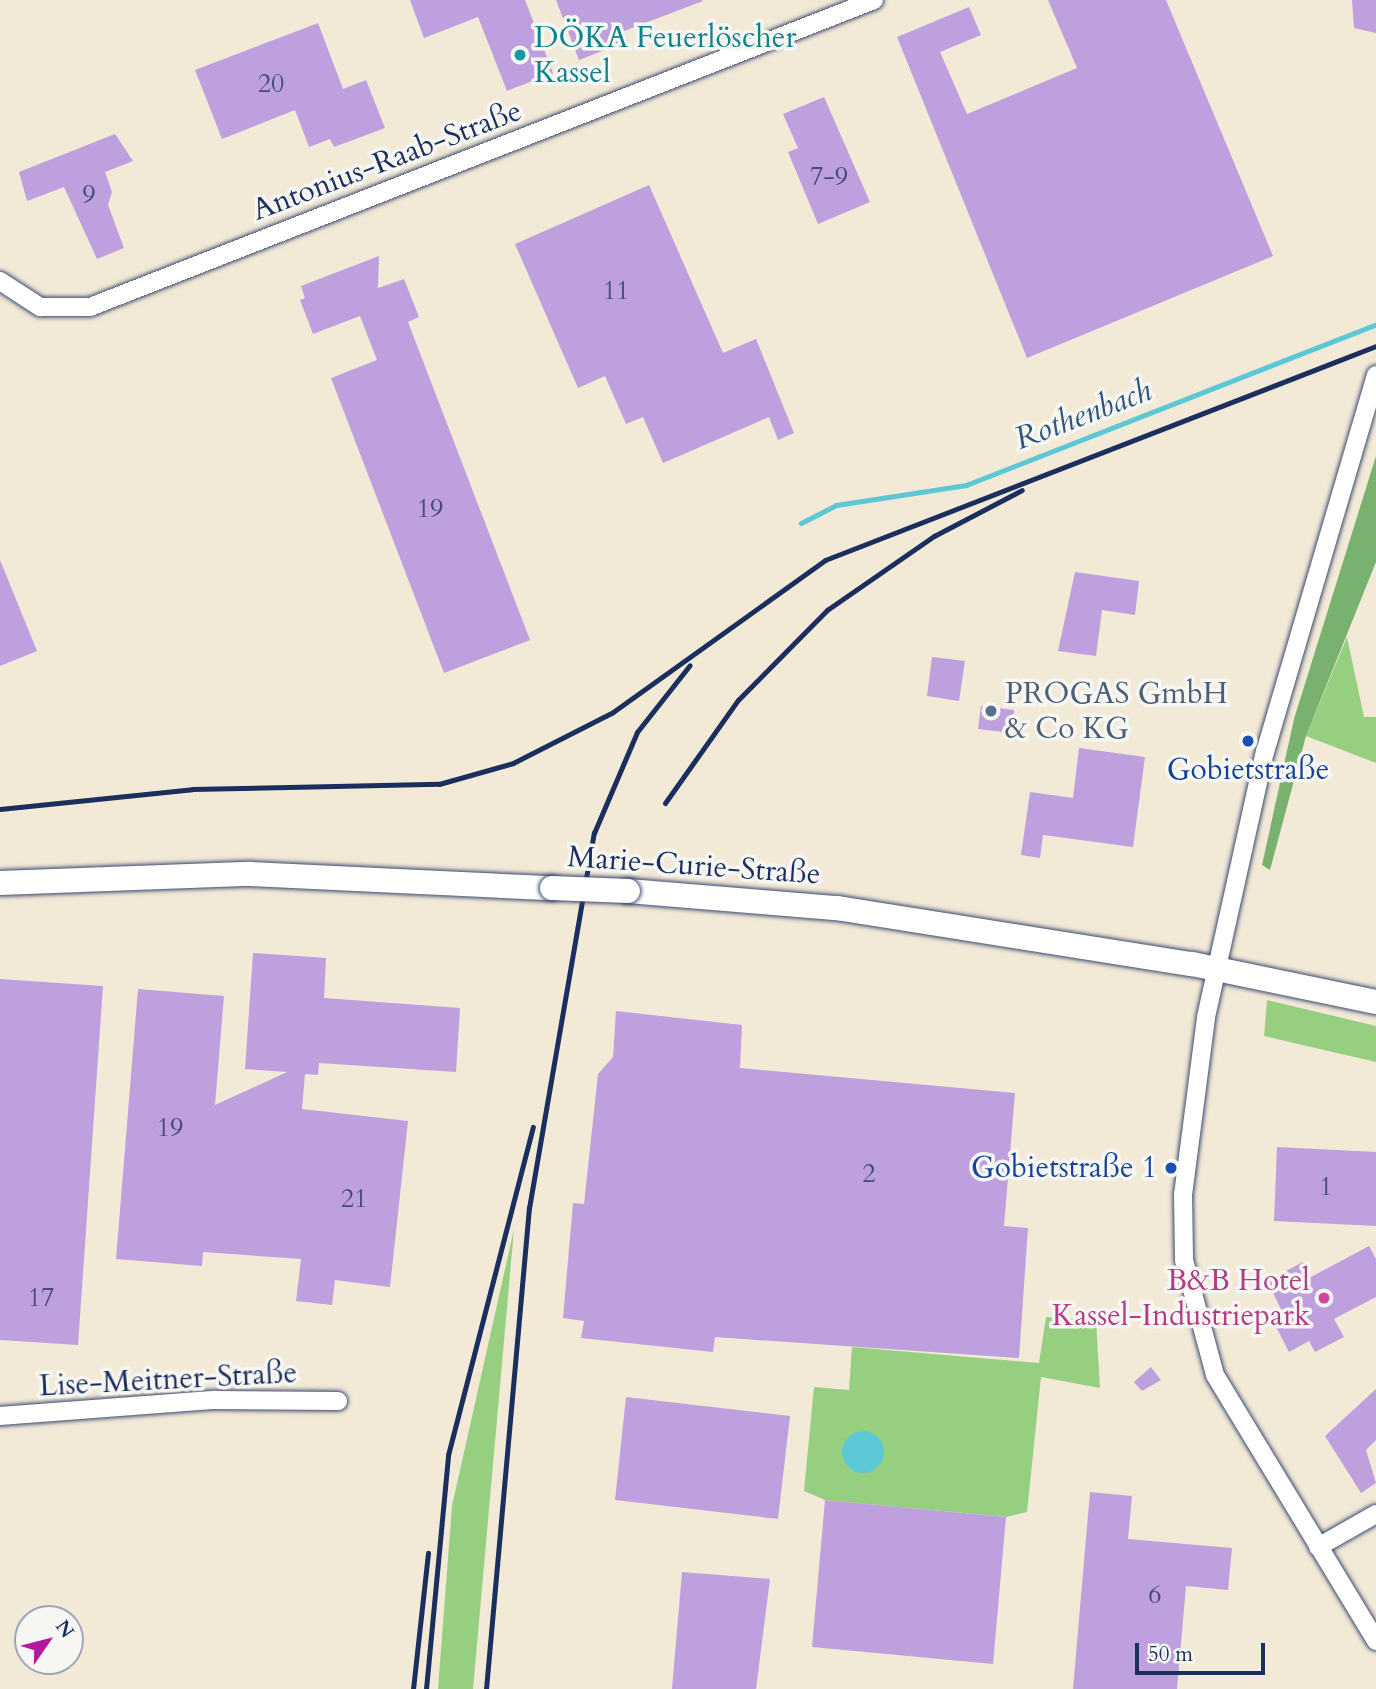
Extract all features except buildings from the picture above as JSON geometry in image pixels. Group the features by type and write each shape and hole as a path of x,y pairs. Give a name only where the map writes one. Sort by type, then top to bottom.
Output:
{"main road":[{"name":"Marie-Curie-Straße","path":"0,883 250,874 758,897 1217,970 1376,1002"}],"street":[{"name":"Antonius-Raab-Straße","path":"0,281 40,307 90,307 874,0"},
{"path":"1376,375 1296,633 1217,970 1183,1194 1184,1259 1215,1375 1376,1641"},
{"name":"Lise-Meitner-Straße","path":"0,1416 215,1400 338,1401"},
{"path":"1318,1547 1376,1514"}],"green space":[{"path":"1376,456 1376,562 1306,736 1270,870 1262,865 1294,719"},
{"path":"1347,637 1364,717 1376,717 1376,763 1306,736"},
{"path":"1267,1000 1376,1026 1376,1062 1264,1036"},
{"path":"514,1229 473,1689 438,1689 452,1506"},
{"path":"1046,1317 1096,1320 1100,1388 1041,1377 1027,1512 1006,1517 825,1500 804,1491 814,1387 849,1390 852,1347 1039,1363"}],"water":[{"path":"863,1431 878,1437 884,1452 878,1467 863,1473 848,1467 842,1452 848,1437"}],"waterway":[{"name":"Rothenbach","path":"801,523 836,505 966,485 1376,324"}],"railway":[{"path":"0,809 192,789 439,784 513,763 613,712 825,560 1376,346"},
{"path":"665,803 738,700 827,610 934,536 1022,490"},
{"path":"486,1689 529,1208 594,833 637,732 690,665"},
{"path":"426,1689 448,1455 533,1127"},
{"path":"413,1689 428,1553"}],"place":[{"name":"DÖKA Feuerlöscher Kassel","path":"520,55"},
{"name":"PROGAS GmbH & Co KG","path":"991,711"},
{"name":"Gobietstraße","path":"1248,741"},
{"name":"Gobietstraße 1","path":"1171,1168"},
{"name":"B&B Hotel Kassel-Industriepark","path":"1324,1298"}]}
